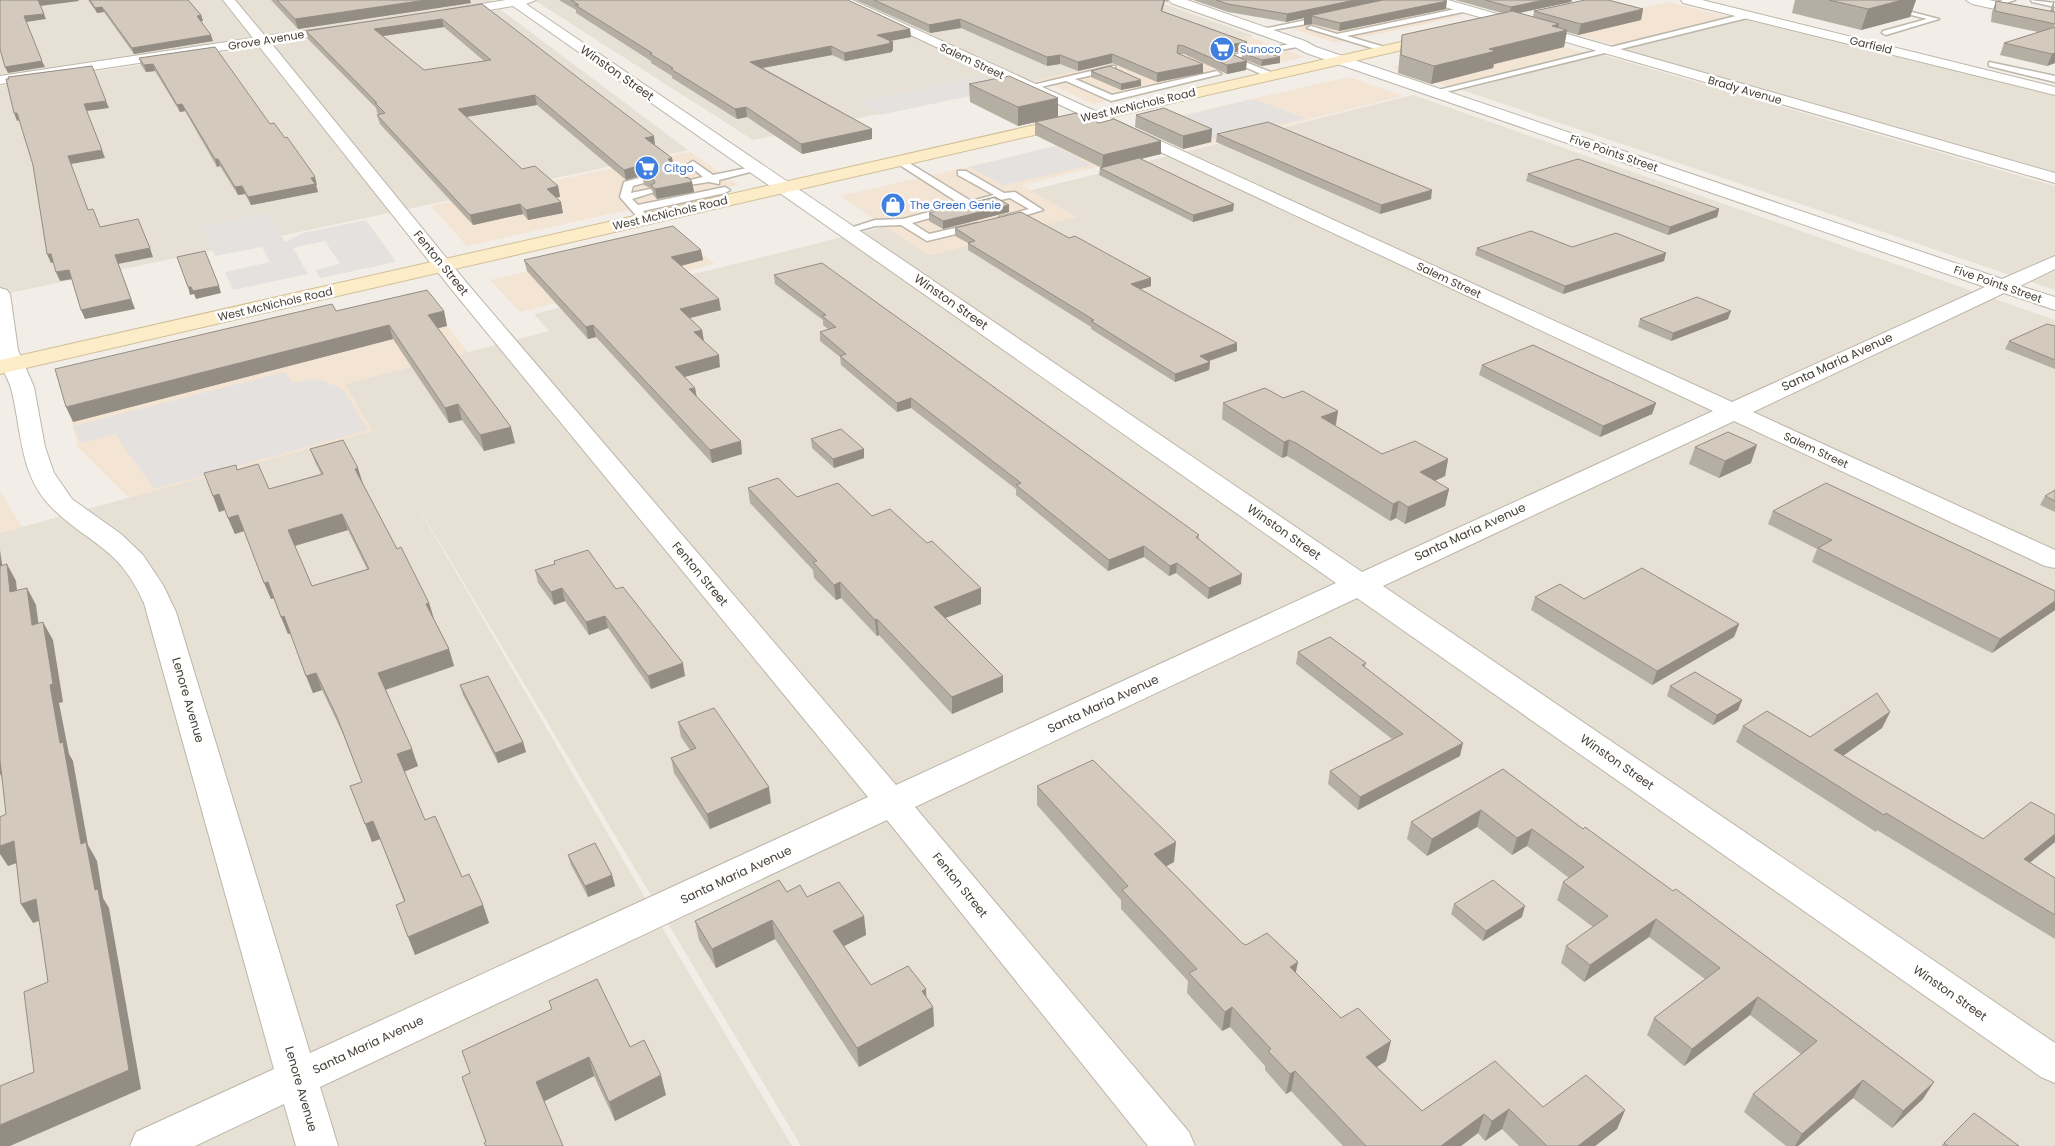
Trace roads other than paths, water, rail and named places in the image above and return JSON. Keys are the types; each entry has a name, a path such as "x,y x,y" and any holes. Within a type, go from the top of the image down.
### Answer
{"main road":[{"path":"1482,28 1538,15"},
{"name":"West McNichols Road","path":"6,366 442,266 640,214 730,194 783,187 1236,82 1446,36"}],"street":[{"name":"Fenton Street","path":"229,0 442,266 893,803 1174,1146"},
{"name":"Salem Street","path":"842,0 2055,560"},
{"name":"Five Points Street","path":"1175,0 1434,92 2055,304"},
{"name":"Brady Avenue","path":"1435,0 2055,178"},
{"name":"Garfield","path":"1687,0 2055,91"},
{"path":"1972,0 2055,18"},
{"path":"432,15 520,1"},
{"name":"Winston Street","path":"520,1 846,231 2055,1065"},
{"name":"Grove Avenue","path":"0,80 356,27"},
{"name":"Santa Maria Avenue","path":"151,1146 893,803 1731,410 2055,262"},
{"name":"Lenore Avenue","path":"0,294 8,351 6,366 23,389 33,450 42,476 56,496 71,510 119,546 136,563 153,590 162,612 317,1146"}],"lane":[{"path":"1856,0 1935,19 1886,33"},
{"path":"1994,5 2011,0"},
{"path":"2034,0 2055,4"},
{"path":"1337,36 1465,9"},
{"path":"1262,30 1338,15"},
{"path":"1434,92 1748,15"},
{"path":"1409,20 1425,25"},
{"path":"1312,28 1385,50"},
{"path":"1374,28 1390,33"},
{"path":"1404,37 1419,42"},
{"path":"1270,75 1226,57 1300,44"},
{"path":"1992,64 2055,79"},
{"path":"1028,87 1112,67 1119,71"},
{"path":"1202,67 1236,82"},
{"path":"1067,78 1110,98 1217,74"},
{"path":"1142,81 1176,96"},
{"path":"898,160 969,205"},
{"path":"692,164 708,179 730,194"},
{"path":"684,180 708,179 757,169"},
{"path":"962,173 1002,196"},
{"path":"640,214 626,197 628,184 643,180"},
{"path":"626,197 650,192"},
{"path":"846,231 875,223 903,222 1011,194 1038,210 927,238 903,222"}],"place":[{"name":"Sunoco","path":"1222,49"},
{"name":"Citgo","path":"647,168"},
{"name":"The Green Genie","path":"893,205"}]}
